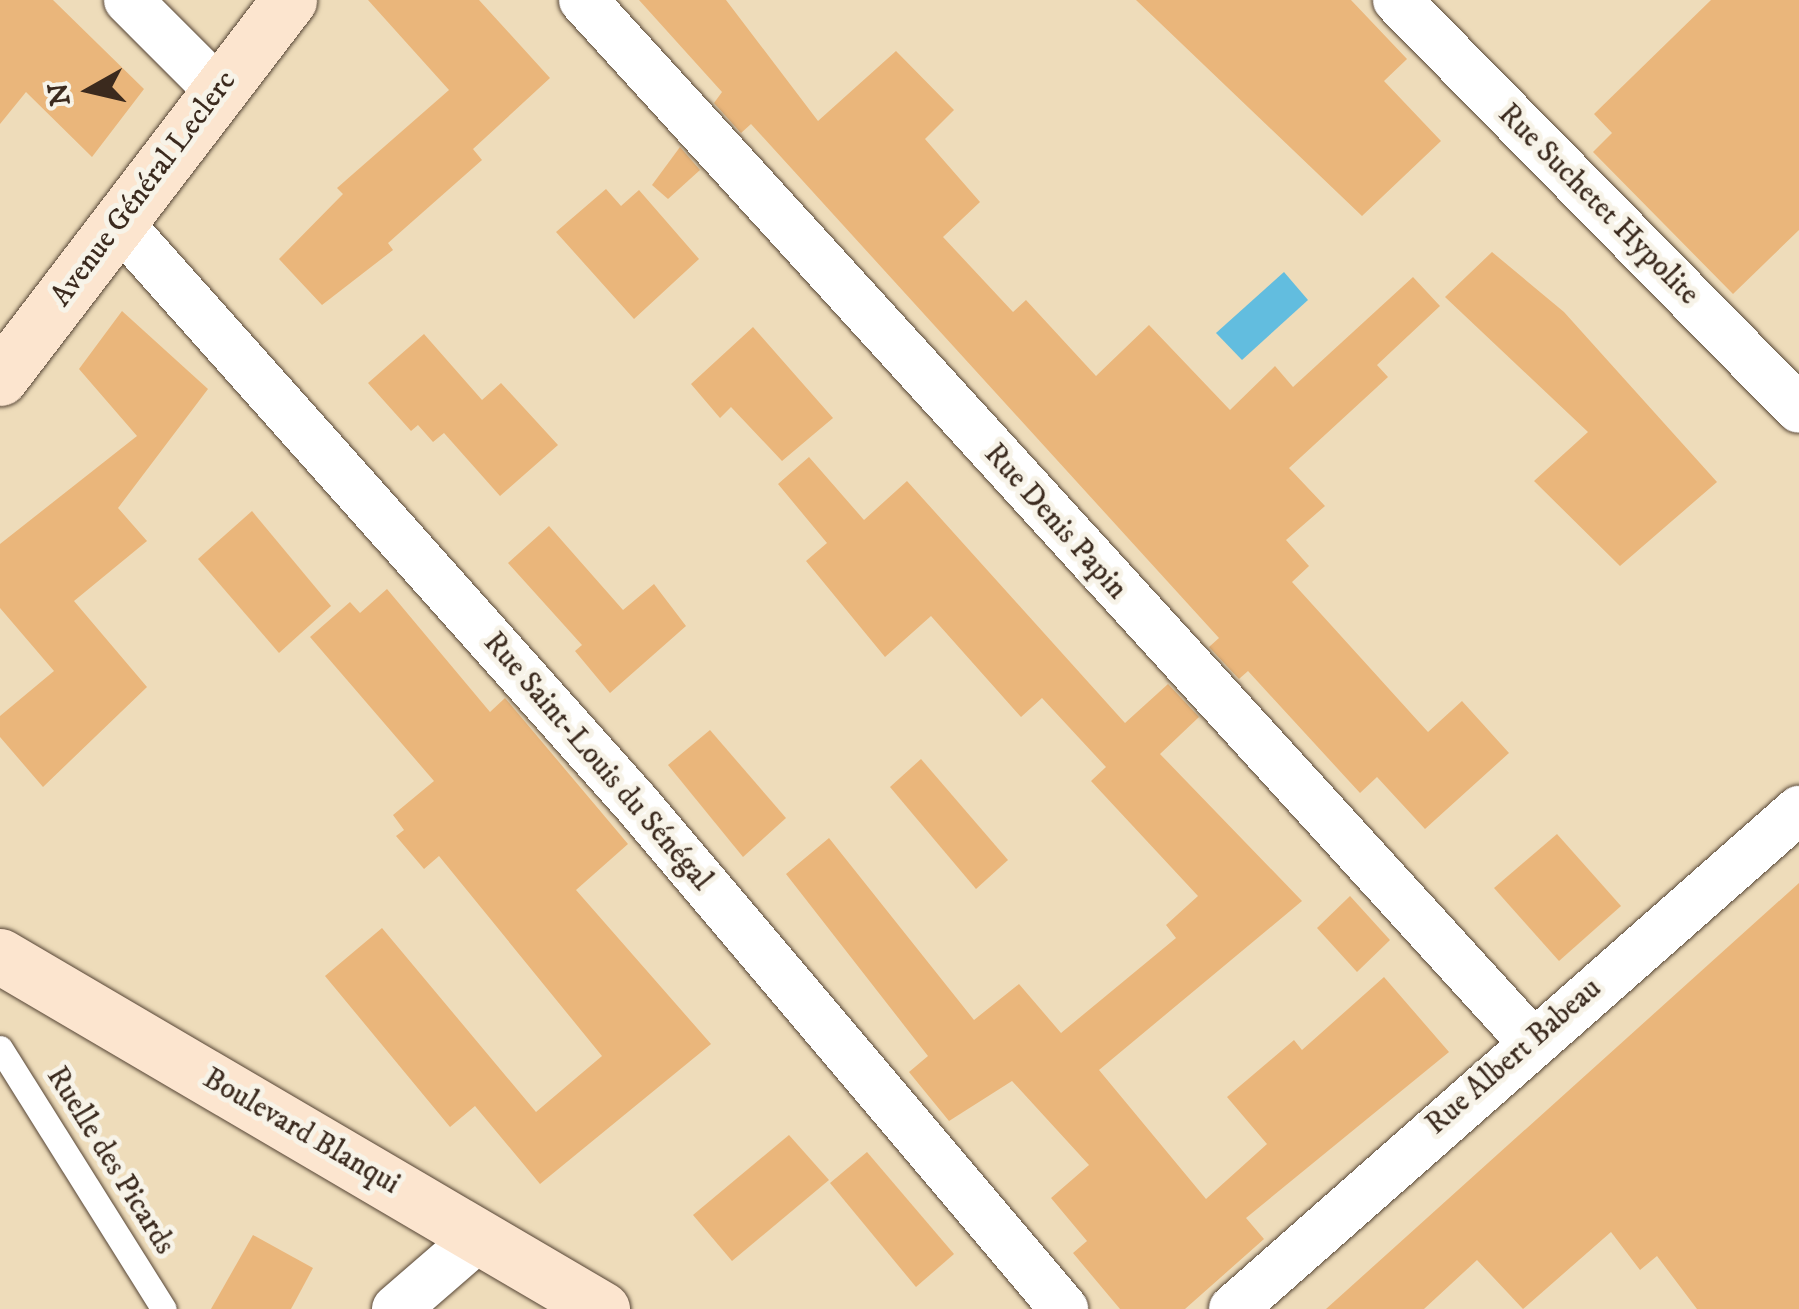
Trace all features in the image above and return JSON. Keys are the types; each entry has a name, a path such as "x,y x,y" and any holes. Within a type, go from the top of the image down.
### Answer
{"street":[{"path":"128,0 218,91"},
{"name":"Avenue Général Leclerc","path":"0,378 289,0"},
{"name":"Rue Denis Papin","path":"583,0 1530,1041"},
{"name":"Rue Suchetet Hypolite","path":"1396,0 1799,409"},
{"name":"Rue Saint-Louis du Sénégal","path":"119,223 636,803 1064,1309"},
{"name":"Rue Albert Babeau","path":"1233,1309 1530,1041 1799,810"},
{"name":"Boulevard Blanqui","path":"0,956 602,1309"},
{"path":"396,1309 479,1237"}],"lane":[{"name":"Ruelle des Picards","path":"0,1048 164,1309"}],"water":[{"path":"1284,272 1308,300 1242,360 1216,333"}],"building":[{"path":"0,0 53,0 144,89 92,157 26,92 0,124"},
{"path":"368,0 479,0 550,78 473,149 482,160 388,243 393,250 322,305 279,259 343,194 337,188 449,90"},
{"path":"639,0 726,0 818,121 896,51 954,110 925,139 980,202 943,237 1013,312 1026,300 1096,376 1149,325 1230,410 1275,366 1293,387 1413,277 1440,306 1377,365 1388,377 1289,468 1325,506 1286,540 1309,566 1292,582 1428,732 1462,701 1509,753 1425,829 1377,777 1360,793 1248,671 1239,679 1209,647 1219,638 751,124 741,133 714,103 722,92"},
{"path":"1136,0 1351,0 1407,59 1384,81 1441,141 1362,216"},
{"path":"1711,0 1799,0 1799,230 1733,294 1593,152 1612,133 1594,114"},
{"path":"680,147 700,170 668,199 652,185"},
{"path":"606,189 621,206 639,190 699,259 634,319 556,232"},
{"path":"1492,252 1564,312 1717,482 1620,566 1534,481 1588,432 1445,297"},
{"path":"122,311 208,389 118,508 147,541 74,601 147,687 43,787 0,737 0,716 54,671 0,608 0,544 137,436 79,369"},
{"path":"753,327 833,418 782,461 731,407 720,418 691,384"},
{"path":"424,334 482,400 501,383 558,445 500,496 444,433 433,442 418,425 411,431 368,383"},
{"path":"809,457 864,520 907,481 1125,723 1168,684 1199,717 1160,754 1302,901 1099,1070 1206,1199 1267,1144 1227,1097 1294,1040 1302,1050 1384,977 1449,1052 1246,1218 1264,1239 1185,1309 1120,1309 1073,1253 1087,1241 1051,1198 1089,1165 1012,1081 949,1121 909,1072 928,1056 786,874 829,838 974,1020 1019,984 1061,1033 1176,938 1166,925 1198,896 1091,781 1106,767 1042,698 1021,717 931,616 885,657 806,561 827,543 778,484"},
{"path":"252,511 331,606 279,653 198,559"},
{"path":"549,526 623,610 654,584 686,626 610,693 575,651 582,645 508,563"},
{"path":"387,589 490,712 505,698 628,844 576,890 711,1044 540,1184 475,1106 450,1127 325,976 382,928 536,1112 602,1056 439,856 424,869 396,836 404,830 393,815 434,781 310,637 350,602 360,613"},
{"path":"710,730 786,818 743,857 668,765"},
{"path":"921,759 1008,860 976,889 890,787"},
{"path":"1557,834 1621,906 1559,961 1494,888"},
{"path":"1799,883 1799,1309 1697,1309 1657,1256 1640,1270 1611,1232 1523,1309 1477,1260 1424,1309 1326,1309"},
{"path":"1350,896 1390,940 1357,972 1317,928"},
{"path":"789,1135 829,1180 732,1261 693,1215"},
{"path":"867,1152 954,1254 916,1287 830,1183"},
{"path":"253,1235 313,1268 291,1309 211,1309"}]}
